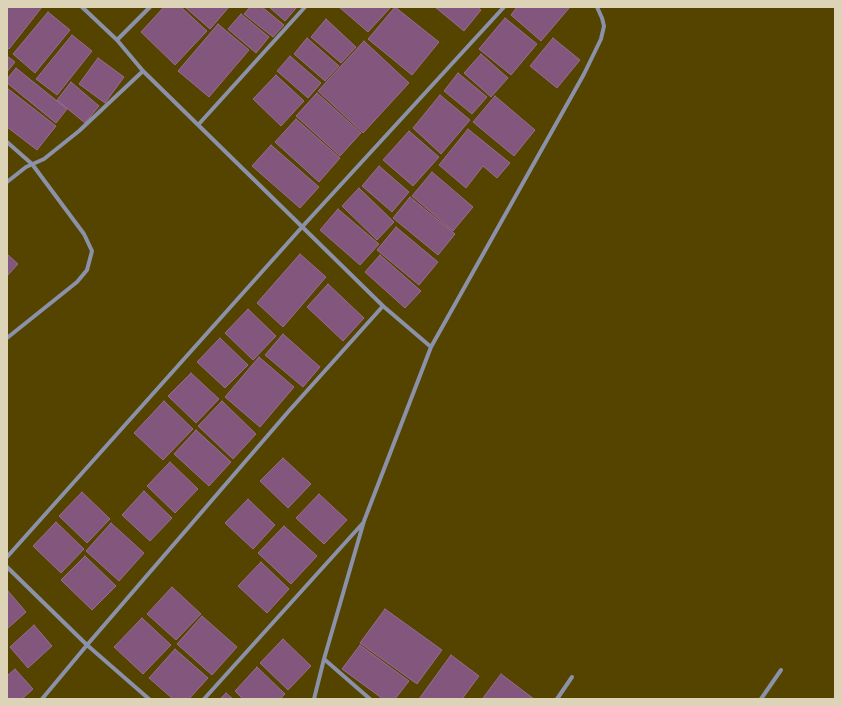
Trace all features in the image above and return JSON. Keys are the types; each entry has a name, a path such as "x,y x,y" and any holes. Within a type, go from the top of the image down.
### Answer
{"street":[{"path":"82,7 117,40 143,71 383,306 431,346"},
{"path":"117,40 150,7"},
{"path":"198,125 305,7"},
{"path":"7,557 302,227 504,7"},
{"path":"314,699 364,521 431,346 587,67 601,39 604,26 597,7"},
{"path":"7,182 26,167 44,159 79,131 143,71"},
{"path":"7,142 32,164 84,234 92,252 87,270 77,282 7,338"},
{"path":"42,699 288,412 383,306"},
{"path":"204,699 364,521"},
{"path":"7,567 87,645 149,699"},
{"path":"324,659 370,699"},
{"path":"762,699 781,670"},
{"path":"557,699 572,677"}],"building":[{"path":"7,7 42,7 9,49 7,47"},
{"path":"164,7 181,7 207,31 175,65 141,32"},
{"path":"185,7 229,7 210,29"},
{"path":"250,7 262,7 284,25 273,37 244,14"},
{"path":"269,7 297,7 285,21"},
{"path":"339,7 391,7 368,32"},
{"path":"395,7 439,42 412,75 368,39"},
{"path":"435,7 477,7 481,10 464,31"},
{"path":"517,7 570,7 541,41 511,15"},
{"path":"48,12 70,30 35,73 13,54"},
{"path":"241,14 269,37 256,53 228,29"},
{"path":"505,18 537,44 511,75 479,49"},
{"path":"326,19 356,47 341,63 311,37"},
{"path":"218,24 249,50 209,97 178,71"},
{"path":"72,35 92,51 57,95 36,79"},
{"path":"307,38 339,66 325,81 294,54"},
{"path":"553,38 580,60 557,88 530,66"},
{"path":"364,41 409,83 363,133 318,91"},
{"path":"481,54 508,78 491,97 464,73"},
{"path":"7,56 15,62 7,72"},
{"path":"290,56 321,83 308,98 277,71"},
{"path":"98,58 124,77 105,103 79,84"},
{"path":"16,68 67,109 56,123 7,83 7,79"},
{"path":"458,73 487,97 472,114 444,91"},
{"path":"276,75 304,101 281,126 253,99"},
{"path":"71,82 99,106 85,123 57,100"},
{"path":"7,88 56,126 37,150 7,127"},
{"path":"317,93 361,133 340,156 296,116"},
{"path":"440,95 470,120 441,154 413,128"},
{"path":"495,96 535,130 514,156 473,122"},
{"path":"296,119 340,158 319,182 275,142"},
{"path":"468,129 510,163 497,178 483,166 466,188 439,165"},
{"path":"409,131 439,157 413,186 383,160"},
{"path":"271,145 319,187 300,208 252,166"},
{"path":"379,166 409,192 392,212 362,186"},
{"path":"432,172 473,207 453,231 412,196"},
{"path":"359,188 394,222 377,240 342,206"},
{"path":"410,197 455,234 438,255 393,218"},
{"path":"338,209 379,244 360,265 320,230"},
{"path":"396,227 438,262 419,285 377,250"},
{"path":"7,254 18,264 7,276"},
{"path":"300,254 326,277 283,327 257,303"},
{"path":"380,255 421,291 405,308 365,272"},
{"path":"328,284 364,318 343,341 307,307"},
{"path":"248,309 276,336 253,360 225,333"},
{"path":"283,334 320,367 303,387 265,355"},
{"path":"220,338 248,365 225,388 197,362"},
{"path":"259,357 294,387 260,427 225,397"},
{"path":"191,373 219,399 196,423 168,396"},
{"path":"164,401 193,429 163,460 134,433"},
{"path":"222,401 256,434 233,459 198,426"},
{"path":"196,430 231,462 209,486 174,454"},
{"path":"283,458 311,484 288,508 260,481"},
{"path":"170,462 198,489 175,513 147,486"},
{"path":"144,491 172,518 150,541 122,515"},
{"path":"82,492 110,519 87,543 59,516"},
{"path":"319,494 347,520 324,544 296,518"},
{"path":"248,499 275,525 253,549 225,523"},
{"path":"56,522 84,549 61,573 33,546"},
{"path":"111,523 144,553 119,581 86,551"},
{"path":"284,526 317,556 291,584 258,553"},
{"path":"85,556 116,586 92,610 61,580"},
{"path":"261,562 289,589 267,613 238,586"},
{"path":"172,587 201,614 176,640 147,614"},
{"path":"8,591 26,612 7,629 7,592"},
{"path":"385,609 442,650 417,684 360,643"},
{"path":"202,616 237,647 212,675 177,644"},
{"path":"142,618 171,645 143,674 114,647"},
{"path":"34,625 52,646 28,668 10,647"},
{"path":"283,639 311,666 288,690 260,663"},
{"path":"360,645 409,681 395,699 383,699 342,669"},
{"path":"175,649 208,678 189,699 173,699 149,678"},
{"path":"451,655 479,676 462,699 419,699"},
{"path":"257,667 285,694 280,699 243,699 235,691"},
{"path":"15,669 33,689 22,699 7,699 7,676"},
{"path":"501,674 534,699 483,698"},
{"path":"226,693 233,699 220,699"}]}
